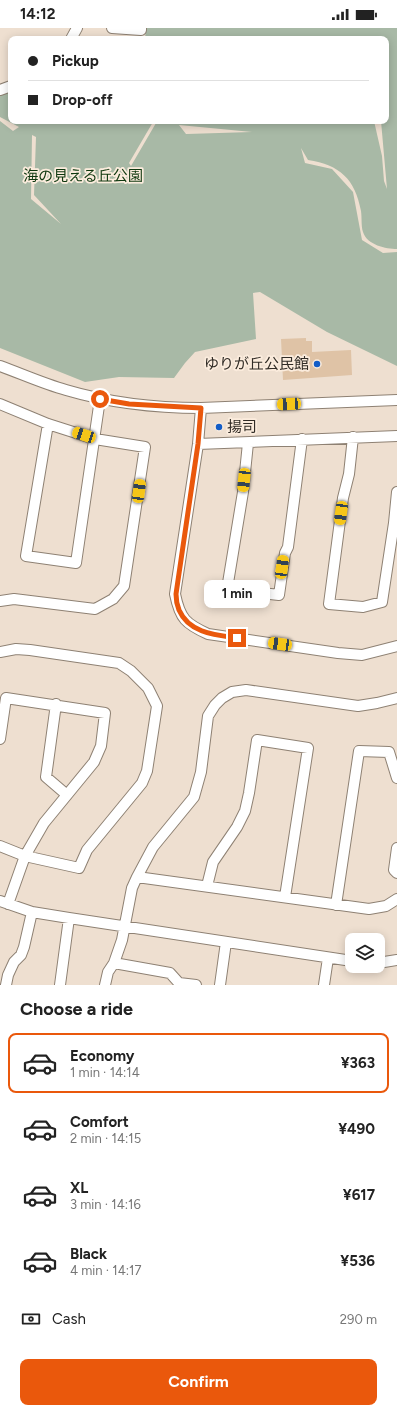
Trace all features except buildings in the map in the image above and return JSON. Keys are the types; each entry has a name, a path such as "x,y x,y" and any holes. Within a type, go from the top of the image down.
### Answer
{"street":[{"path":"112,28 141,30 141,28"},
{"path":"0,366 65,390 100,399 129,404 201,408 396,400"},
{"path":"48,424 26,556 76,562 100,399"},
{"path":"0,404 48,424 95,439 145,448 124,586 113,598 95,609 14,599 0,602"},
{"path":"201,408 198,444 176,594 178,610 191,626 208,634 338,653 362,654 397,646"},
{"path":"198,444 397,436"},
{"path":"353,437 349,474 343,498 328,604 363,607 382,602 397,492"},
{"path":"248,443 243,492 227,588 279,595 284,553 288,547 302,439"},
{"path":"0,652 16,649 30,650 119,663 131,670 148,688 157,706 147,771 142,783 87,850 79,868 25,856 0,846"},
{"path":"105,985 108,972 114,963 122,940 132,888 153,847 194,797 201,772 208,716 215,705 222,698 232,692 246,690 358,706 397,698"},
{"path":"0,739 6,698 56,704 105,713 101,746 94,762 44,823 25,856 4,903 32,912 345,960"},
{"path":"56,704 46,777 67,795"},
{"path":"207,886 213,862 237,827 245,811 257,740 308,748 285,897"},
{"path":"336,905 359,751 389,752 397,778"},
{"path":"397,848 394,870 397,872"},
{"path":"137,876 369,909 386,906 397,899"},
{"path":"6,985 8,975 14,962 21,955 32,912"},
{"path":"60,985 69,918"},
{"path":"220,985 226,942"},
{"path":"324,985 328,958"},
{"path":"385,962 397,960"},
{"path":"114,963 170,973 179,983 196,985"}],"green space":[{"name":"海の見える丘公園","path":"146,28 397,28 397,249 382,247 368,240 363,232 361,211 355,190 350,182 337,170 319,162 308,160 301,148 305,163 332,169 353,192 362,240 383,253 397,252 397,366 327,332 260,292 253,293 256,339 195,352 174,378 119,377 85,382 0,348 0,121 13,131 19,127 13,124 152,124 129,163 131,166 155,124 375,124 382,156 384,181 387,189 381,124 389,124 389,36 145,36","holes":["179,125 252,132 186,134","32,135 36,137 34,195 61,224 31,199"]},
{"path":"8,92 8,121 0,117 0,93"}],"place":[{"name":"ゆりが丘公民館","path":"317,364"},
{"name":"揚司","path":"219,427"}],"route":[{"path":"100,399 129,404 175,408 201,408 198,444 177,578 176,594 178,610 191,626 208,634 237,638"}]}
